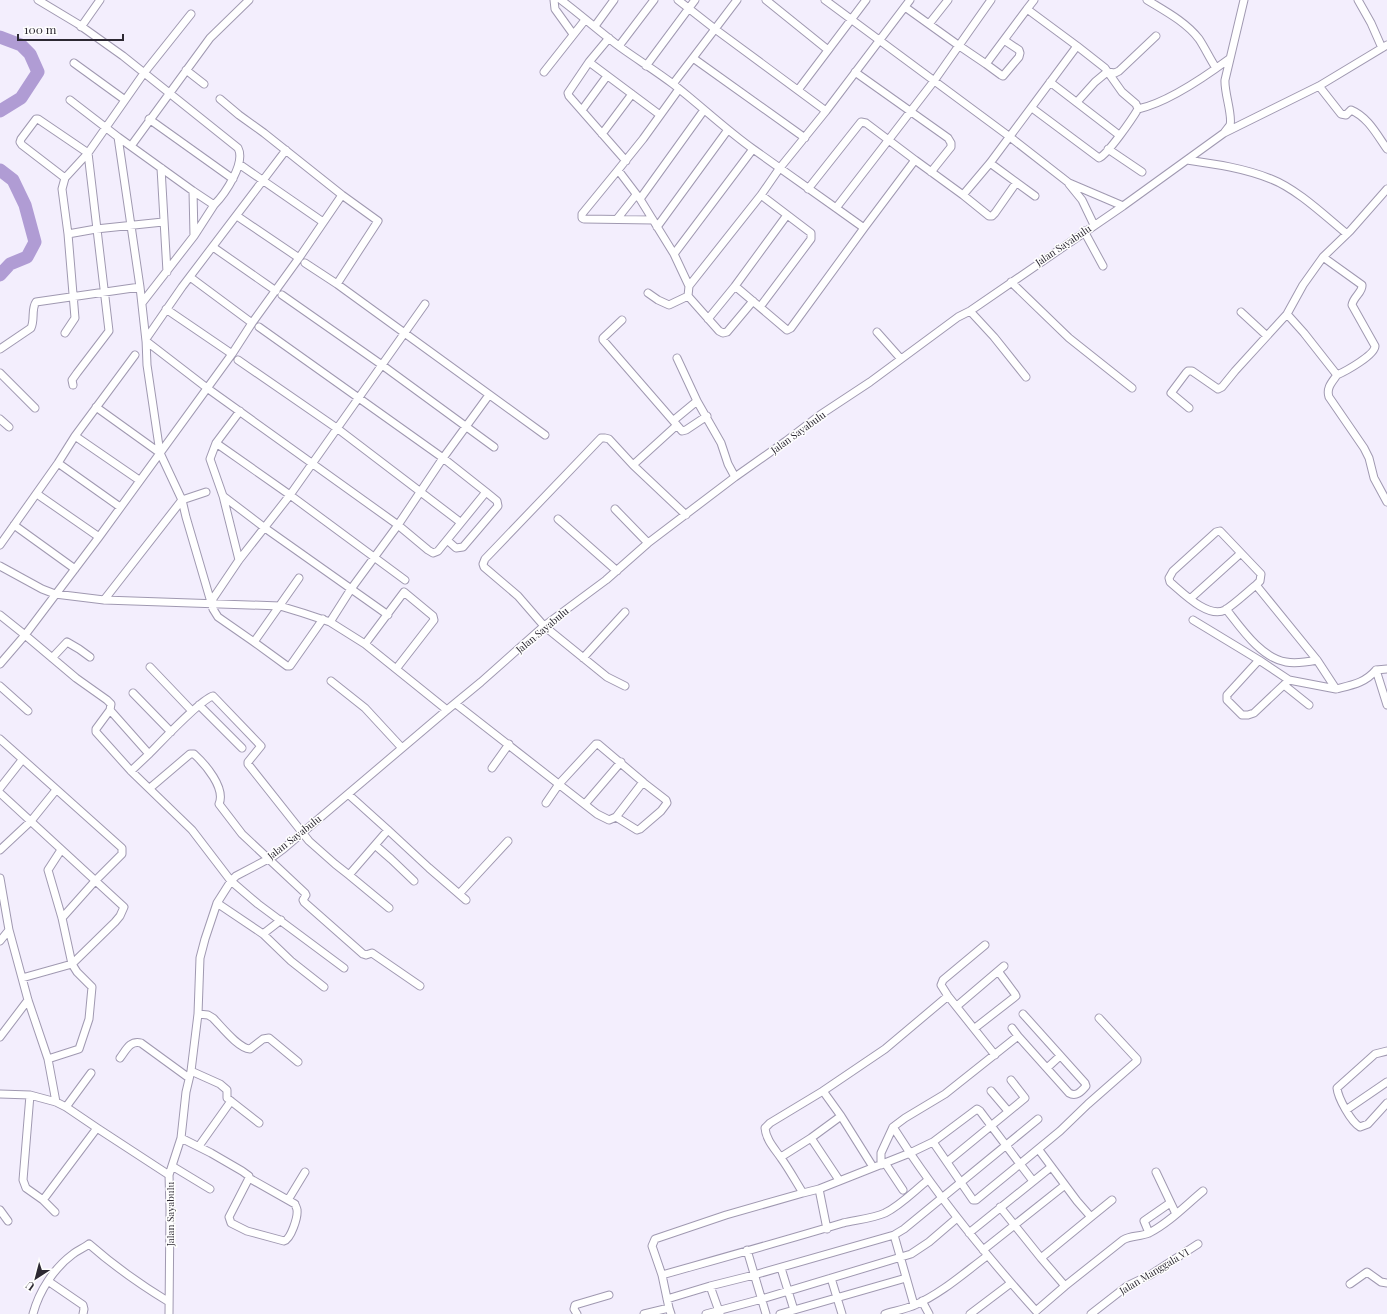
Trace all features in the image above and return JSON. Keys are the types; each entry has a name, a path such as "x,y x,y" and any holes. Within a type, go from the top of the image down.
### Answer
{"street":[{"path":"38,0 123,56 238,148 240,153 239,164 233,179 194,236 142,303"},
{"path":"81,27 100,0"},
{"path":"130,146 217,30 249,0"},
{"path":"554,0 555,9 573,34"},
{"path":"595,26 614,0"},
{"path":"619,46 654,0"},
{"path":"678,0 826,111"},
{"path":"646,66 695,0"},
{"path":"673,84 737,0"},
{"path":"766,0 828,50"},
{"path":"825,0 1010,137 1069,183 1082,200 1094,225"},
{"path":"798,90 866,0"},
{"path":"689,286 761,196 779,169 826,111 854,72 910,0"},
{"path":"929,24 948,0"},
{"path":"836,208 934,81 991,0"},
{"path":"986,64 1034,0"},
{"path":"1147,0 1190,30 1199,39 1216,68"},
{"path":"1224,133 1230,124 1230,119 1224,85 1244,0"},
{"path":"1358,0 1385,47"},
{"path":"566,2 585,20 595,26 646,66 673,84 728,131 779,169 864,228"},
{"path":"905,7 1004,76 1020,53 1019,50 1004,40"},
{"path":"1027,9 1103,66 1122,92 1136,104 1138,109"},
{"path":"65,333 75,318 68,234 62,189 65,178 88,153 144,73 191,14"},
{"path":"544,72 585,20"},
{"path":"1077,102 1095,82 1107,72 1115,73 1119,71 1156,36"},
{"path":"609,38 589,62 568,93 626,161"},
{"path":"963,195 990,164 1077,46"},
{"name":"Jalan Sayabulu","path":"169,1314 169,1175 181,1138 186,1092 190,1075 198,1014 200,958 204,939 217,903 231,881 236,876 278,853 456,704 544,626 734,477 786,441 820,415 870,382 958,317 970,311 1084,231 1123,206 1224,133 1319,86 1385,47"},
{"path":"693,58 804,138"},
{"path":"1032,108 1099,158 1102,157 1138,109 1146,108 1168,97 1229,59"},
{"path":"589,62 660,115"},
{"path":"74,63 125,100"},
{"path":"186,70 204,84"},
{"path":"854,72 948,138 951,143 951,147 931,172"},
{"path":"582,110 607,76"},
{"path":"1050,82 1119,134"},
{"path":"1319,86 1340,114 1346,115 1350,110 1364,120 1380,138 1387,149"},
{"path":"655,223 617,219 584,219 581,217 626,161 679,89"},
{"path":"602,134 632,94"},
{"path":"220,99 342,195 378,221 337,284"},
{"path":"70,100 130,146 214,205"},
{"path":"617,219 638,197 704,110"},
{"path":"65,178 20,142 34,121 38,119 88,153 109,331 72,380 73,385"},
{"path":"149,119 233,179"},
{"path":"808,189 861,122 866,123 989,216 992,216 1016,183"},
{"path":"655,223 728,131"},
{"path":"118,136 140,287 146,339 147,364 160,453 182,500 210,603 218,617 287,666 290,666 323,619"},
{"path":"674,254 753,149"},
{"path":"1108,149 1142,172"},
{"path":"146,339 166,309 286,150"},
{"path":"735,286 785,330 789,330 915,160"},
{"path":"1187,160 1235,169 1270,179 1284,186 1312,205 1347,234"},
{"path":"239,164 323,222"},
{"path":"990,164 1035,196"},
{"path":"161,168 167,272"},
{"path":"618,170 638,197 674,254 689,286 688,296 719,331 723,333 727,332 753,301"},
{"path":"1069,183 1123,206"},
{"path":"1189,408 1171,393 1186,373 1188,371 1192,371 1220,389 1287,314 1303,285 1322,257 1347,234 1387,189"},
{"path":"193,191 194,236"},
{"path":"0,664 25,635 75,569 232,354 279,294 299,258 342,195"},
{"path":"760,307 810,239 811,233 761,196"},
{"path":"708,319 735,286 787,215"},
{"path":"237,216 299,258"},
{"path":"68,234 96,229 164,222"},
{"path":"1084,231 1102,266"},
{"path":"213,247 382,365 494,447"},
{"path":"1322,257 1362,285 1362,289 1353,299 1352,304 1375,346 1374,351 1363,360 1337,375 1327,392 1364,448 1369,458 1374,478 1387,502"},
{"path":"305,263 337,284 545,435"},
{"path":"190,277 443,458 497,501 498,506 463,547 460,549 456,548 446,540"},
{"path":"1010,282 1069,338 1132,388"},
{"path":"0,350 31,328 33,324 34,304 36,302 140,287"},
{"path":"648,292 658,300 669,304 688,296"},
{"path":"210,603 239,560 290,495 338,429 358,397 425,304"},
{"path":"166,309 232,354"},
{"path":"970,311 994,337 1026,377"},
{"path":"1241,312 1267,336"},
{"path":"1287,314 1337,375"},
{"path":"622,320 605,334 603,340 682,431 707,416"},
{"path":"876,332 901,359"},
{"path":"146,339 146,341 207,388 398,525 433,553 438,551 460,522 486,492"},
{"path":"0,545 37,494 75,436 135,355"},
{"path":"677,358 697,400 721,443 734,477"},
{"path":"238,360 338,429 460,522"},
{"path":"0,373 35,408"},
{"path":"330,622 351,589 398,525 443,458 489,395"},
{"path":"633,465 697,400"},
{"path":"96,407 160,453"},
{"path":"239,560 222,496 210,462 216,443 240,411"},
{"path":"0,419 9,427"},
{"path":"75,436 139,480"},
{"path":"625,686 607,677 544,626 518,596 484,567 483,564 485,559 601,438 609,439 633,465 686,515"},
{"path":"216,443 290,495 405,580"},
{"path":"58,463 120,507"},
{"path":"104,600 182,500 206,492"},
{"path":"37,494 99,537"},
{"path":"222,496 388,615"},
{"path":"616,509 648,543"},
{"path":"558,519 616,571"},
{"path":"14,526 75,569"},
{"path":"1218,531 1222,532 1241,553 1261,574 1261,578 1256,585 1226,609 1219,612 1212,611 1190,599 1170,582 1170,575 1176,568 1218,531"},
{"path":"1190,599 1241,553"},
{"path":"0,566 42,589 55,594 104,600 280,606 323,619 365,644 447,710"},
{"path":"254,642 299,578"},
{"path":"1256,585 1317,660 1336,689"},
{"path":"365,644 404,592 434,618 434,620 396,669"},
{"path":"1226,609 1253,643 1272,657 1285,662 1303,663 1317,660"},
{"path":"583,658 625,612"},
{"path":"0,615 76,678 107,700 110,704 110,710 96,729 96,732 131,771 192,830 231,881 258,904 344,968"},
{"path":"1193,620 1259,660 1286,682 1309,705"},
{"path":"52,658 66,642 79,649 90,658"},
{"path":"1259,660 1228,693 1227,698 1229,702 1242,715 1251,714 1286,682"},
{"path":"150,667 192,711"},
{"path":"1286,682 1336,689 1362,682 1370,677 1376,670 1387,669"},
{"path":"1376,670 1387,705"},
{"path":"331,681 365,708 402,748"},
{"path":"0,686 28,711"},
{"path":"133,693 171,732"},
{"path":"131,771 192,711 210,697 215,697 260,745 260,748 248,764 309,841 389,908"},
{"path":"456,704 604,818 609,820 616,817 644,783"},
{"path":"199,705 242,748"},
{"path":"110,710 149,754"},
{"path":"0,740 122,848 122,854 95,881 62,918"},
{"path":"492,768 509,744"},
{"path":"546,803 559,784 596,744 598,744 666,800 667,803 661,811 637,830 616,817"},
{"path":"150,788 187,756 194,754 210,771 220,790 220,806 242,834 305,893 306,895 303,900 304,902 345,940 363,954 366,955 372,953 420,986"},
{"path":"0,788 22,760"},
{"path":"585,804 621,762"},
{"path":"0,850 31,821 56,790"},
{"path":"0,793 124,907 115,922 72,964 22,978"},
{"path":"348,794 466,900"},
{"path":"349,875 388,830"},
{"path":"459,894 508,841"},
{"path":"375,845 392,859 414,881"},
{"path":"48,1059 79,1049 89,1019 92,987 77,972 72,964 62,918 48,870 61,850"},
{"path":"0,878 9,930 28,1000 48,1059 56,1102"},
{"path":"217,903 263,934 291,961 324,987"},
{"path":"263,934 281,920"},
{"path":"0,941 9,930"},
{"path":"985,945 943,980 941,984 948,996 995,1055"},
{"path":"957,1006 1001,969 1016,996 975,1028"},
{"path":"803,1193 781,1157 774,1149 765,1133 765,1128 886,1049 948,996"},
{"path":"0,1036 28,1000"},
{"path":"198,1014 208,1015 213,1018 239,1045 245,1049 250,1049 263,1039 269,1038 298,1062"},
{"path":"1012,1028 1068,1093 1076,1095 1086,1086 1085,1083 1022,1014"},
{"path":"933,1142 973,1200 976,1200 1039,1150 1137,1061 1099,1018"},
{"path":"880,1165 881,1153 893,1127 945,1094 1018,1036"},
{"path":"120,1058 131,1043 136,1041 141,1043 190,1075 220,1084 227,1090 227,1098 259,1123"},
{"path":"1387,1050 1376,1054 1337,1088 1346,1110 1356,1125 1360,1128 1368,1124 1387,1103"},
{"path":"1046,1068 1060,1056"},
{"path":"66,1107 91,1073"},
{"path":"947,1162 1025,1098 1011,1080"},
{"path":"1346,1110 1387,1082"},
{"path":"823,1091 880,1165 903,1190"},
{"path":"991,1091 1008,1111"},
{"path":"0,1094 30,1095 56,1102 66,1107 169,1175"},
{"path":"30,1095 23,1180 26,1188 43,1200 55,1212"},
{"path":"199,1146 231,1101"},
{"path":"644,1314 670,1311 662,1275 652,1246 655,1240 726,1216 819,1188 910,1153 933,1142 977,1110 980,1111 1033,1181"},
{"path":"781,1157 811,1138 841,1116"},
{"path":"667,1299 894,1235 904,1229 960,1181 1038,1119"},
{"path":"893,1127 928,1180 942,1196 957,1218 1036,1313 1065,1286 1123,1240 1128,1237 1149,1233 1176,1214 1203,1191"},
{"path":"43,1200 97,1128"},
{"path":"181,1138 199,1146 248,1174 249,1178 294,1204 297,1209 291,1236 287,1240 248,1231 231,1223 229,1217 249,1178"},
{"path":"811,1138 839,1180"},
{"path":"1039,1150 1091,1217"},
{"path":"172,1166 210,1189"},
{"path":"969,1232 1051,1167"},
{"path":"288,1200 304,1172"},
{"path":"1156,1172 1176,1214"},
{"path":"662,1275 747,1250 827,1229 843,1223 882,1214 904,1200 928,1180"},
{"path":"885,1314 914,1305 943,1289 985,1253 1014,1225 1065,1185"},
{"path":"819,1188 827,1229"},
{"path":"1041,1258 1112,1200"},
{"path":"1149,1233 1144,1221 1170,1203"},
{"path":"1000,1207 1065,1286"},
{"path":"0,1210 8,1221"},
{"path":"706,1314 719,1313 901,1258 911,1254 930,1242 957,1218"},
{"path":"894,1235 914,1305"},
{"path":"33,1314 37,1301 48,1281 55,1272 73,1254 89,1244 111,1263 143,1286 169,1302"},
{"name":"Jalan Manggala VI","path":"1091,1314 1127,1286 1150,1275 1198,1244"},
{"path":"747,1250 766,1314"},
{"path":"781,1268 794,1310"},
{"path":"1350,1284 1367,1272 1381,1282 1387,1283"},
{"path":"831,1278 842,1314"},
{"path":"780,1314 906,1278"},
{"path":"48,1281 83,1305 83,1314"},
{"path":"970,1314 1011,1283"},
{"path":"710,1286 719,1313"},
{"path":"577,1314 574,1309 575,1305 609,1295"},
{"path":"922,1301 929,1314"}],"waterway":[{"path":"0,37 21,45 30,54 38,72 21,98 0,111"},
{"path":"0,170 13,180 25,205 35,242 27,257 10,264 0,275"}]}
